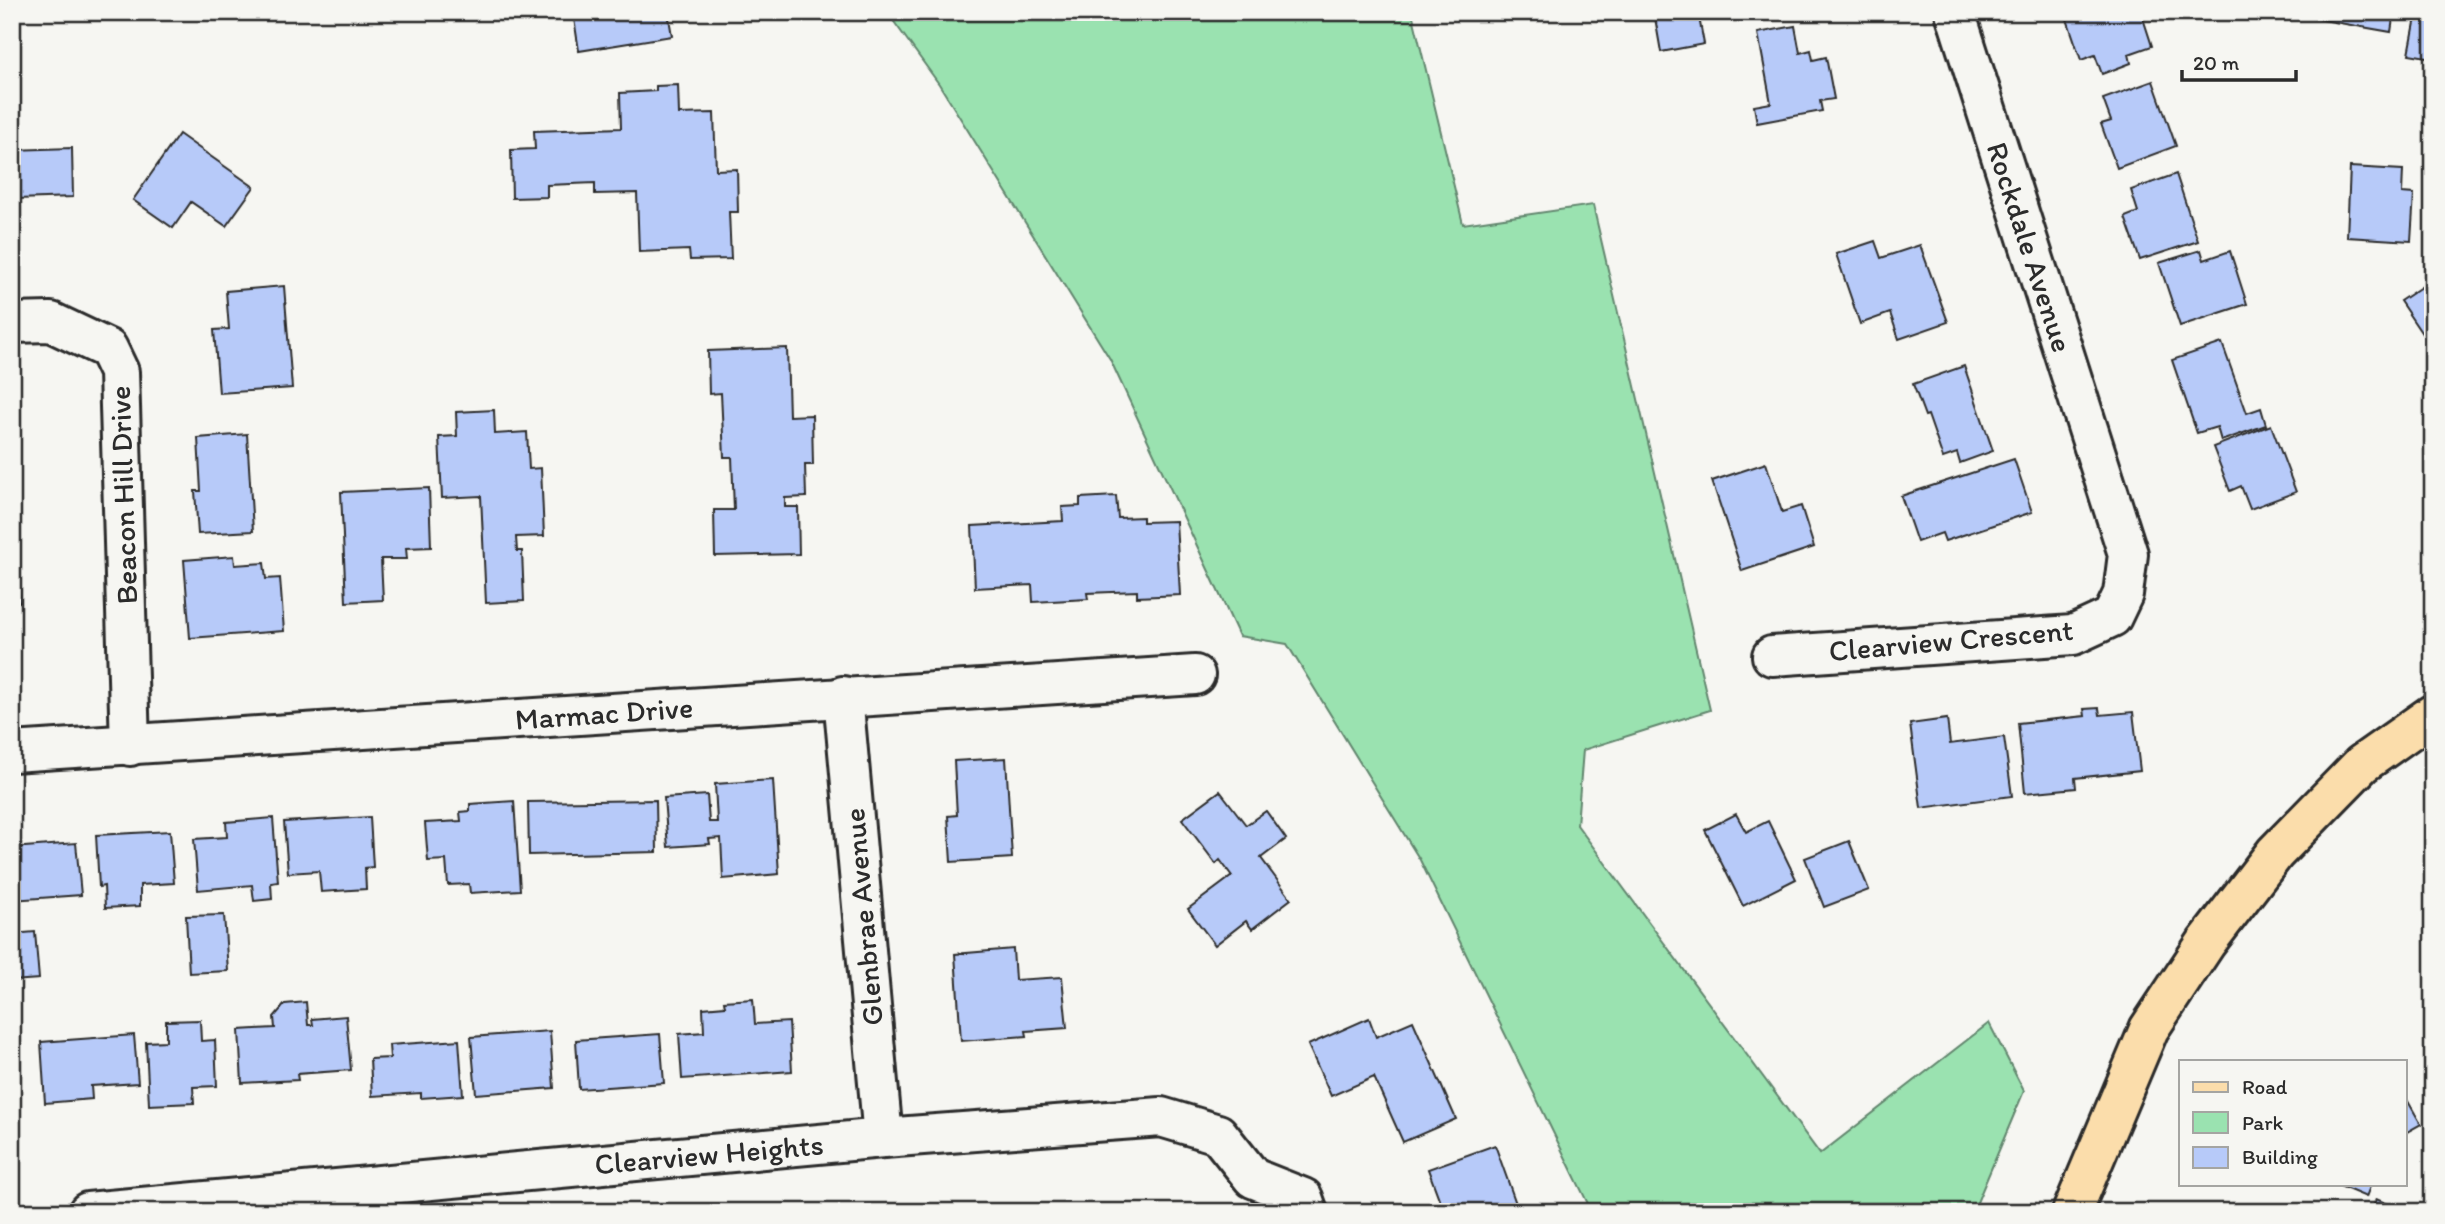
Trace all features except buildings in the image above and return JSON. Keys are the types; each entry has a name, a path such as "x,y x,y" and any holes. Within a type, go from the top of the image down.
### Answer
{"main road":[{"path":"2072,1212 2149,1029 2206,943 2275,853 2362,764 2433,714"}],"street":[{"name":"Rockdale Avenue","path":"1955,12 2104,481"},
{"name":"Beacon Hill Drive","path":"12,323 51,322 108,349 119,372 130,746"},
{"name":"Clearview Crescent","path":"1772,656 2073,635 2112,617 2123,594 2128,554 2104,481"},
{"name":"Marmac Drive","path":"12,752 1195,675"},
{"name":"Glenbrae Avenue","path":"844,696 883,1138"},
{"name":"Clearview Heights","path":"88,1212 883,1138 1161,1117 1218,1133 1253,1178 1306,1205"}],"green space":[{"path":"887,12 1412,12 1463,224 1593,205 1710,710 1583,750 1577,825 1820,1154 1989,1023 2024,1091 1973,1212 1592,1212 1420,860 1287,644 1239,636 1110,359 939,84"}]}
